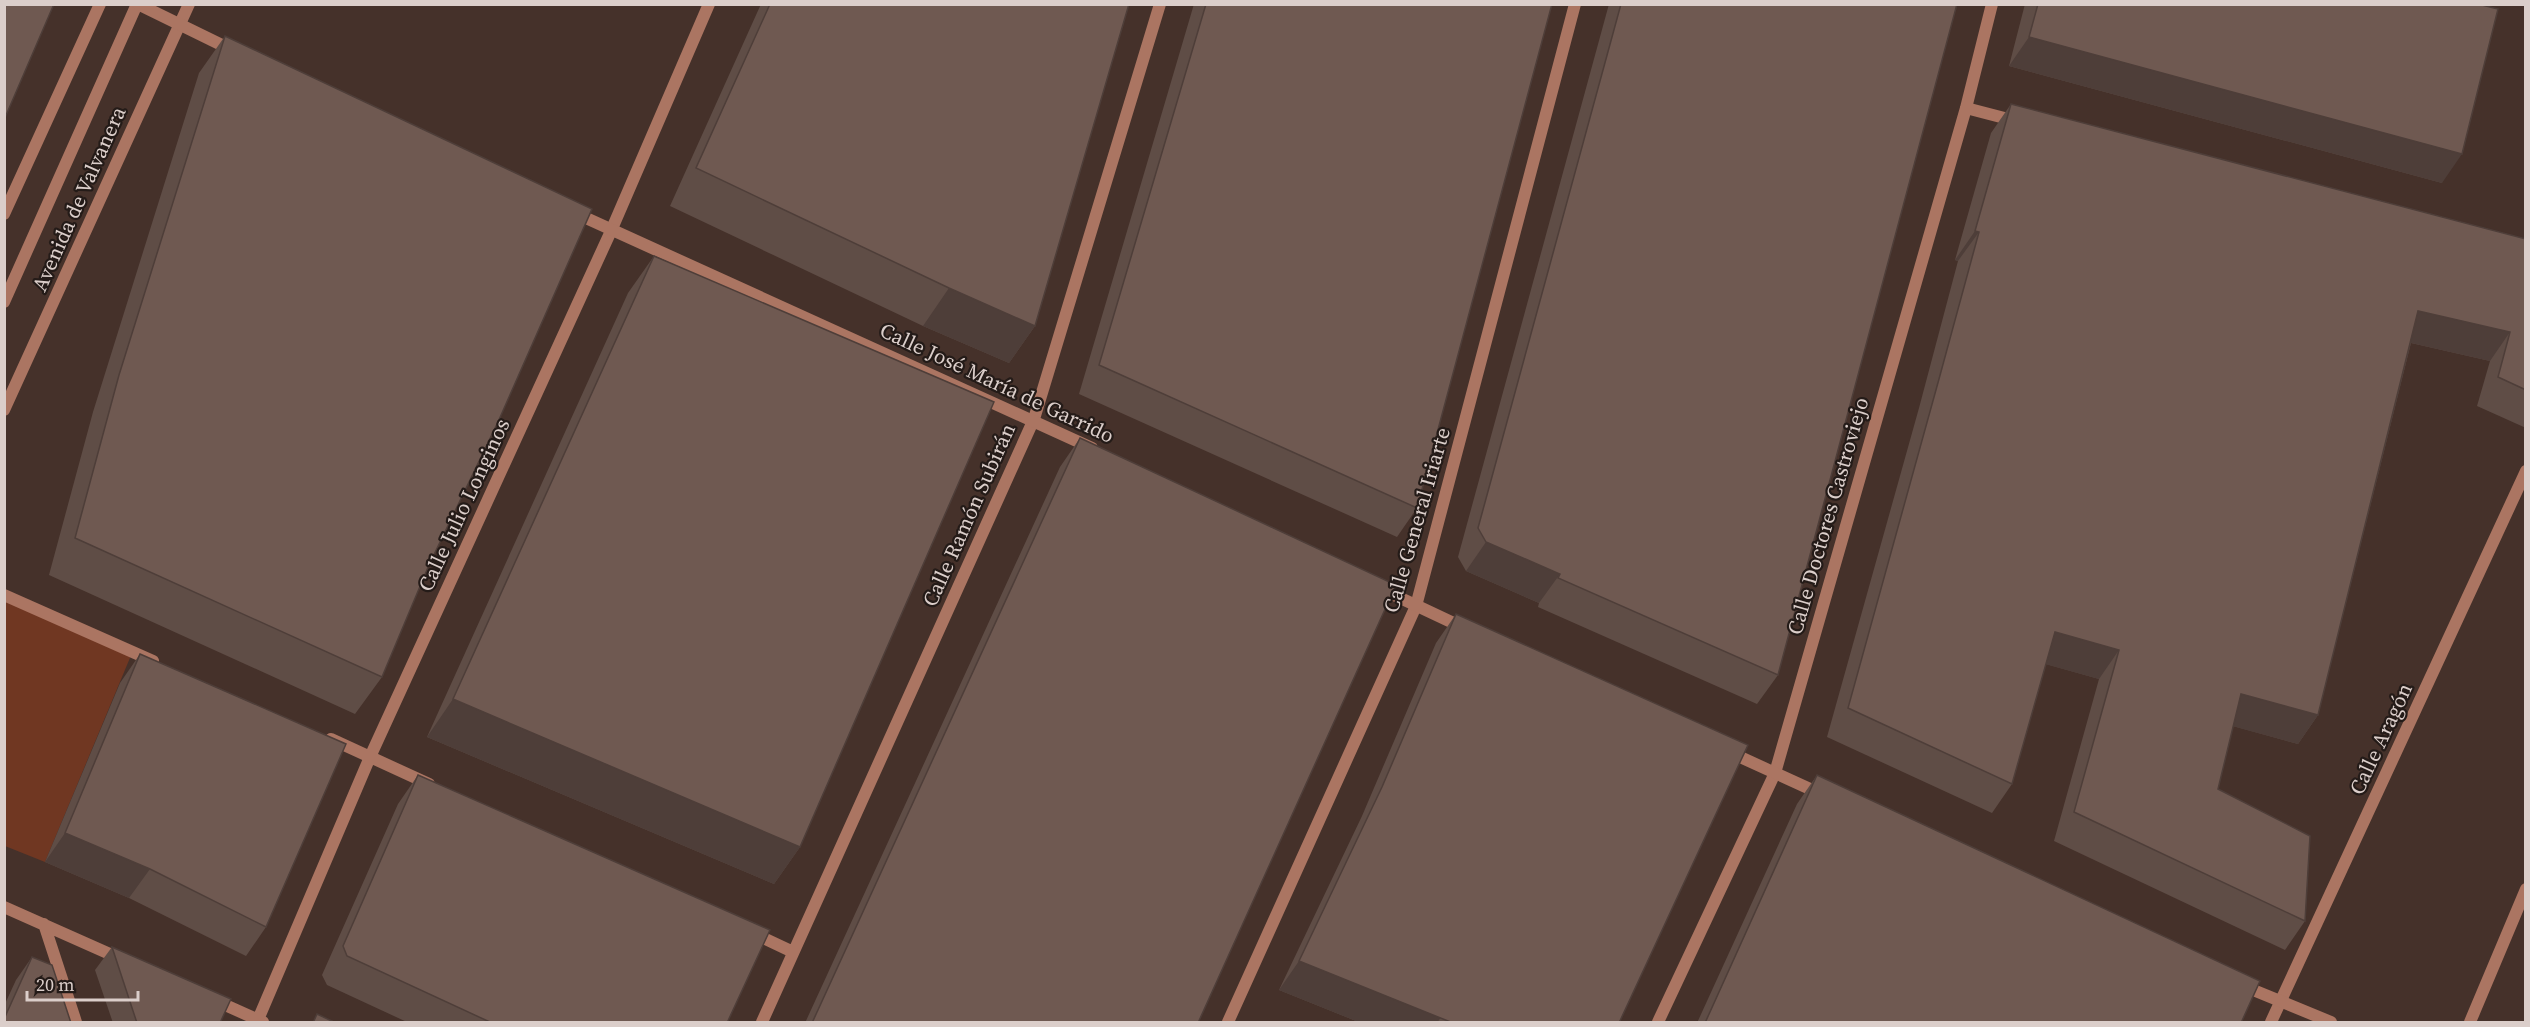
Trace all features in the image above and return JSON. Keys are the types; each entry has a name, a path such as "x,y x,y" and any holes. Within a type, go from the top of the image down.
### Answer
{"street":[{"path":"4,214 100,4"},
{"path":"138,4 243,55"},
{"name":"Avenida de Valvanera","path":"4,302 138,4"},
{"name":"Avenida de Valvanera","path":"4,410 189,4"},
{"name":"Calle Julio Longinos","path":"260,1022 370,757 611,231 709,4"},
{"name":"Calle Ramón Subirán","path":"762,1023 1034,419 1160,4"},
{"name":"Calle General Iriarte","path":"1228,1023 1416,606 1575,4"},
{"name":"Calle Doctores Castroviejo","path":"1658,1023 1775,773 1966,108 1992,4"},
{"path":"1966,108 2026,124"},
{"name":"Calle José María de Garrido","path":"560,206 611,231 1034,419 1108,456"},
{"name":"Calle Aragón","path":"2271,1023 2526,471"},
{"path":"1362,580 1471,632"},
{"path":"4,595 166,666"},
{"path":"316,733 446,792"},
{"path":"1719,747 1831,799"},
{"path":"2470,1023 2526,889"},
{"path":"4,907 129,962"},
{"path":"44,924 76,1023"},
{"path":"739,927 793,952"},
{"path":"2227,978 2280,1003 2331,1023"},
{"path":"205,996 260,1022"}],"shaded area":[{"path":"4,601 132,653 45,862 5,846"}],"building":[{"path":"4,4 54,4 4,120"},
{"path":"770,4 1129,4 1035,326 949,288 696,168"},
{"path":"1206,4 1552,4 1417,508 1099,365"},
{"path":"1621,4 1957,4 1778,675 1558,578 1560,574 1486,542 1478,528"},
{"path":"2038,4 2478,4 2498,9 2462,154 2029,37"},
{"path":"225,36 592,209 498,422 429,565 382,677 75,538 119,375"},
{"path":"2011,104 2526,239 2526,390 2498,377 2510,332 2418,311 2318,715 2241,694 2218,789 2310,836 2305,921 2074,812 2119,650 2055,632 2012,784 1848,708 1979,232 1975,231"},
{"path":"654,256 994,402 800,847 453,699"},
{"path":"1080,438 1396,585 1198,1023 812,1023"},
{"path":"1456,614 1748,745 1619,1023 1453,1023 1299,961 1382,787"},
{"path":"140,654 346,744 266,927 150,869 65,833"},
{"path":"418,775 770,930 727,1023 492,1023 347,956 343,946"},
{"path":"1817,775 2260,981 2241,1023 1705,1023"},
{"path":"112,947 231,999 220,1023 137,1023"},
{"path":"32,957 52,965 71,1023 4,1023"},
{"path":"317,1014 336,1023 313,1023"}]}
